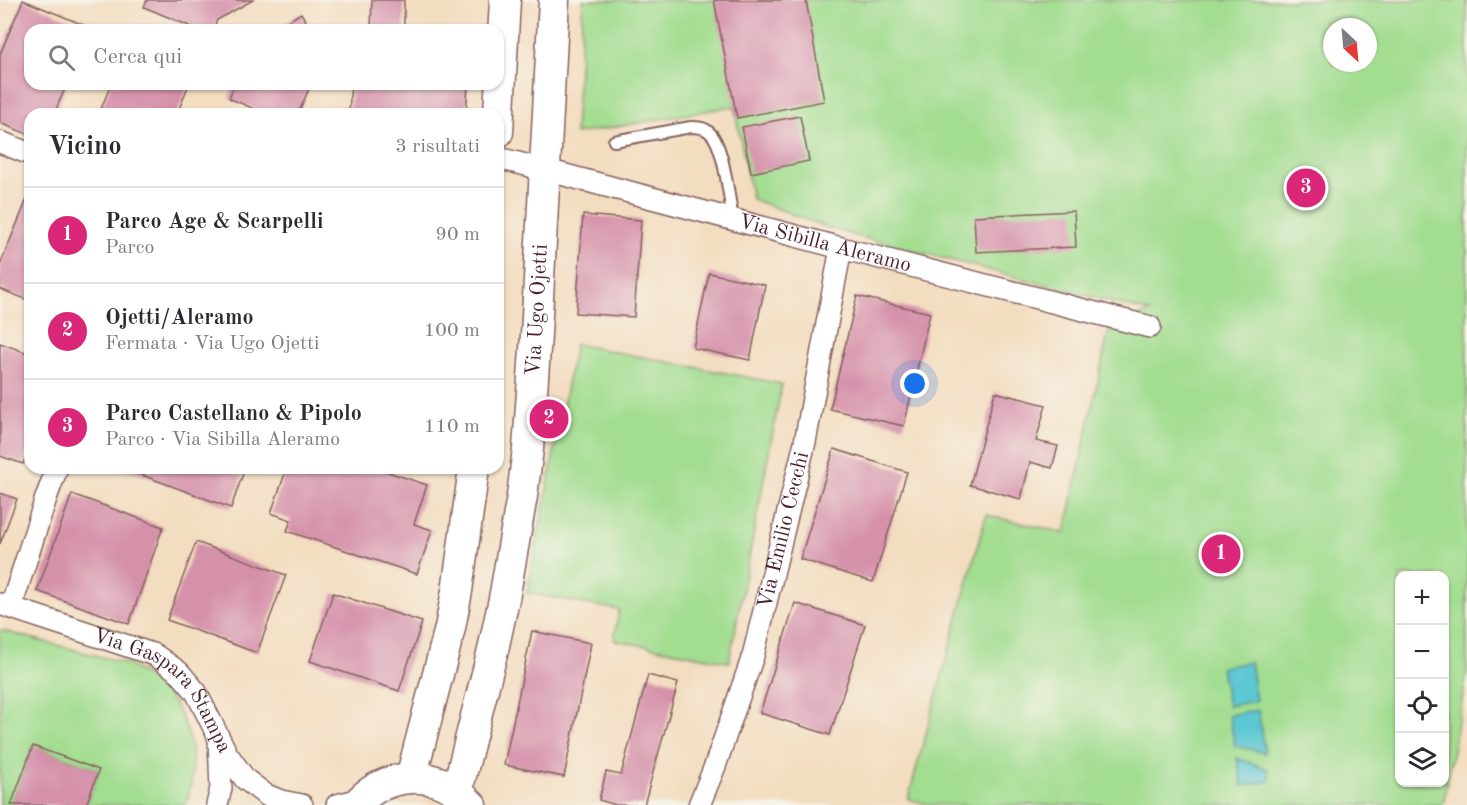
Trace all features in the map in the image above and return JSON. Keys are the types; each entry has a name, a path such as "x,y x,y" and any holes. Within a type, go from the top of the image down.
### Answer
{"main road":[{"path":"504,24 505,0"},
{"name":"Via Ugo Ojetti","path":"464,798 504,599 528,449 536,346 554,2"},
{"path":"499,108 500,90"},
{"path":"411,778 458,591 473,474"},
{"path":"352,803 384,784 398,779 411,778 434,780 464,798"}],"street":[{"path":"0,142 24,152"},
{"name":"Via Sibilla Aleramo","path":"504,160 1150,327"},
{"name":"Via Emilio Cecchi","path":"699,805 719,756 753,656 805,442 841,248"},
{"path":"5,605 55,474"},
{"name":"Via Gaspara Stampa","path":"5,605 155,655 178,672 196,692 233,762 253,786 266,795 302,805"},
{"path":"217,805 221,788 219,737"}],"lane":[{"path":"614,141 691,127 711,132 722,157 733,219"}],"green space":[{"path":"583,0 1467,0 1467,673 1449,772 1449,571 1395,571 1395,787 1446,787 1443,805 929,805 908,799 986,515 1065,533 1109,330 1150,312 831,229 752,199 734,106 575,134"},
{"path":"575,344 782,384 729,662 614,640 619,610 527,593"},
{"path":"0,630 128,664 161,688 174,704 187,731 192,776 185,805 86,805 99,770 33,746 11,805 0,805"}],"water":[{"path":"1250,662 1256,701 1228,706 1221,667"},
{"path":"1258,710 1265,753 1235,746 1229,715"},
{"path":"1237,758 1268,769 1270,781 1242,786"}],"building":[{"path":"23,0 81,24 24,24 24,90 64,90 57,108 24,108 24,133 0,123 0,54"},
{"path":"147,0 253,0 217,20 215,24 185,24 144,7"},
{"path":"372,0 404,0 404,24 371,24"},
{"path":"714,0 806,0 824,101 737,118"},
{"path":"301,13 307,24 284,24"},
{"path":"109,90 187,90 179,108 101,108"},
{"path":"232,90 308,90 301,108 252,108 229,98"},
{"path":"351,90 468,90 466,108 349,108"},
{"path":"800,116 809,161 751,173 742,127"},
{"path":"24,207 24,299 0,289 0,265"},
{"path":"1074,211 1076,247 976,252 974,216"},
{"path":"583,215 641,220 634,317 576,313"},
{"path":"709,273 765,285 750,360 693,348"},
{"path":"857,296 930,313 904,426 830,409"},
{"path":"0,343 24,352 24,461 23,464 0,456"},
{"path":"995,392 1046,405 1036,441 1058,446 1052,468 1030,462 1021,499 970,485"},
{"path":"834,449 907,472 873,582 800,559"},
{"path":"139,474 243,474 231,508"},
{"path":"285,474 394,474 427,485 414,524 432,530 417,574 287,531 291,520 271,513"},
{"path":"0,493 17,499 0,544"},
{"path":"72,494 163,527 129,624 37,591"},
{"path":"196,542 286,575 257,653 167,620"},
{"path":"333,593 422,622 399,691 310,661"},
{"path":"795,603 865,625 830,735 760,713"},
{"path":"532,631 591,643 564,777 504,765"},
{"path":"648,675 678,683 644,805 616,805 599,800 606,772 621,775"},
{"path":"33,746 99,770 86,805 11,805"}],"place":[{"name":"Parco Castellano & Pipolo","path":"1306,188"},
{"name":"Ojetti/Aleramo","path":"549,419"},
{"name":"Parco Age & Scarpelli","path":"1221,554"}]}
